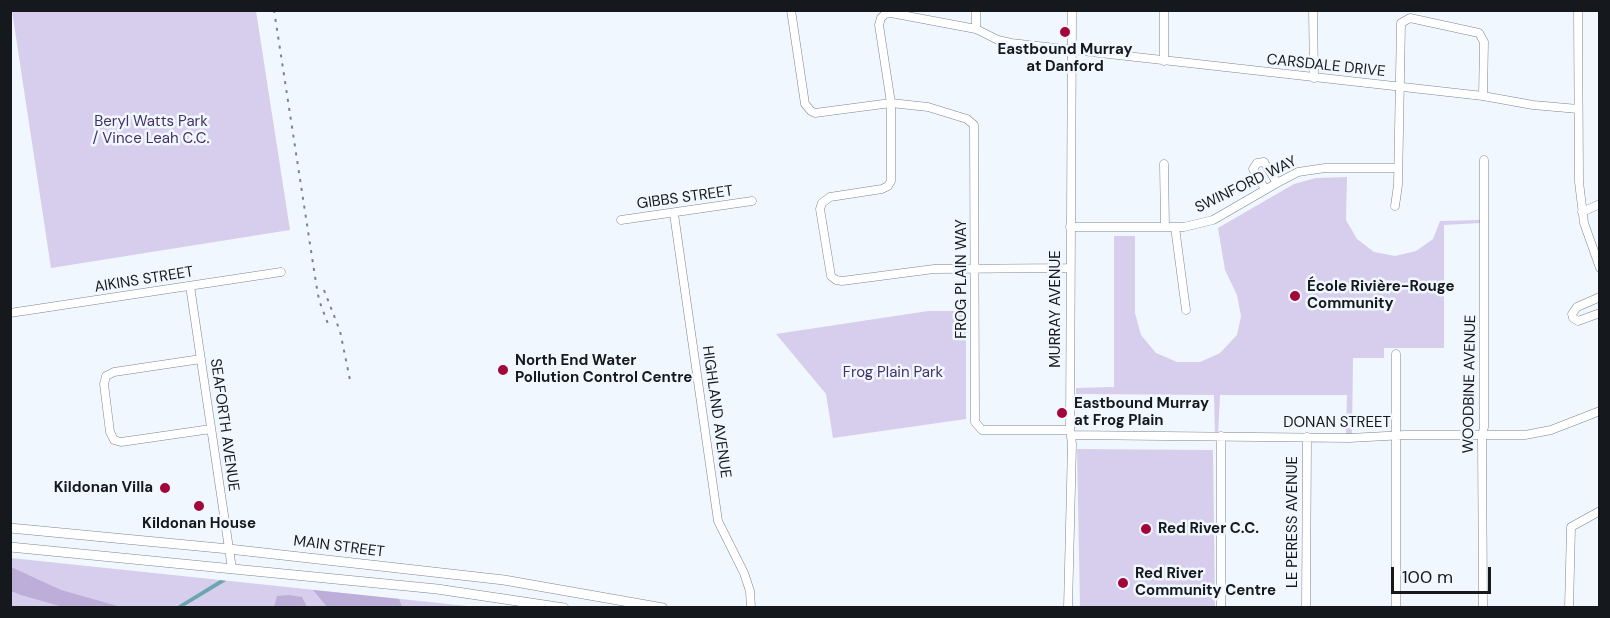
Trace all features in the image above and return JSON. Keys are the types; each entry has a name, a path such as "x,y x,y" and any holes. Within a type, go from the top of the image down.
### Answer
{"main road":[{"name":"MAIN STREET","path":"10,528 229,549 504,580 663,608"},
{"path":"83,535 85,554"},
{"path":"10,547 437,589 564,608"}],"street":[{"path":"791,10 805,104 808,109 816,113 891,103 892,176 888,186 882,189 830,196 822,203 820,209 831,276 842,281 934,269 1070,268"},
{"path":"975,29 976,10"},
{"name":"MURRAY AVENUE","path":"1068,608 1072,10"},
{"path":"1164,10 1164,61"},
{"path":"1313,10 1314,78"},
{"path":"1578,10 1579,182 1587,237 1599,268"},
{"name":"CARSDALE DRIVE","path":"891,103 879,25 881,18 891,13 975,29 1011,44 1483,96 1578,110"},
{"path":"1395,206 1398,168 1399,27 1405,19 1410,18 1479,33 1484,42 1483,96"},
{"name":"FROG PLAIN WAY","path":"891,103 928,107 967,119 974,125 975,422 981,430 1070,433"},
{"name":"WOODBINE AVENUE","path":"1483,608 1484,160"},
{"path":"1265,189 1253,169 1257,163 1264,162 1277,183"},
{"path":"1164,164 1164,226"},
{"name":"SWINFORD WAY","path":"1070,227 1184,227 1213,220 1265,189 1311,169 1398,168"},
{"name":"GIBBS STREET","path":"621,220 752,201"},
{"path":"1582,212 1599,204"},
{"name":"HIGHLAND AVENUE","path":"674,214 718,521 744,573 750,591 751,608"},
{"path":"1175,227 1186,310"},
{"name":"AIKINS STREET","path":"10,313 281,272"},
{"name":"SEAFORTH AVENUE","path":"190,286 232,569"},
{"path":"1599,297 1577,307 1572,314 1573,318 1578,321 1599,313"},
{"path":"1396,354 1396,608"},
{"path":"201,359 114,372 106,376 104,384 110,432 114,440 122,442 211,429"},
{"name":"DONAN STREET","path":"1070,433 1307,437 1525,435 1551,430 1599,411"},
{"path":"1221,436 1221,608"},
{"name":"LE PERESS AVENUE","path":"1306,608 1307,437"},
{"path":"1569,608 1571,527 1599,511"}],"green space":[{"name":"Beryl Watts Park / Vince Leah C.C.","path":"12,11 256,11 290,230 51,268"},
{"path":"1347,177 1346,220 1357,239 1374,252 1395,256 1416,251 1433,239 1440,221 1480,220 1480,223 1444,225 1444,348 1384,348 1384,358 1353,358 1352,435 1346,435 1347,395 1220,395 1218,436 1215,436 1214,395 1076,394 1076,388 1114,387 1114,236 1135,236 1135,313 1141,335 1156,353 1177,362 1200,362 1220,353 1237,335 1241,316 1237,295 1225,270 1218,228 1294,184 1316,178"},
{"name":"Frog Plain Park","path":"928,311 966,311 966,419 833,438 826,394 776,334"},
{"name":"Red River C.C.","path":"1077,449 1213,450 1215,607 1080,607"},
{"path":"11,558 477,607 11,608"}],"shaded area":[{"path":"11,567 61,590 121,607 63,607 21,595 11,591"},
{"path":"313,590 399,599 402,607 327,607"},
{"path":"277,596 302,597 307,607 274,607"}],"water":[{"path":"220,580 226,581 183,607 176,607"}],"railway":[{"path":"274,10 316,283 319,300 328,324"},
{"path":"324,290 340,331 350,380"}],"place":[{"name":"Eastbound Murray at Danford","path":"1065,32"},
{"name":"École Rivière-Rouge Community","path":"1295,296"},
{"name":"North End Water Pollution Control Centre","path":"503,370"},
{"name":"Eastbound Murray at Frog Plain","path":"1062,413"},
{"name":"Kildonan Villa","path":"165,488"},
{"name":"Kildonan House","path":"199,506"},
{"name":"Red River C.C.","path":"1146,529"},
{"name":"Red River Community Centre","path":"1123,583"}]}
